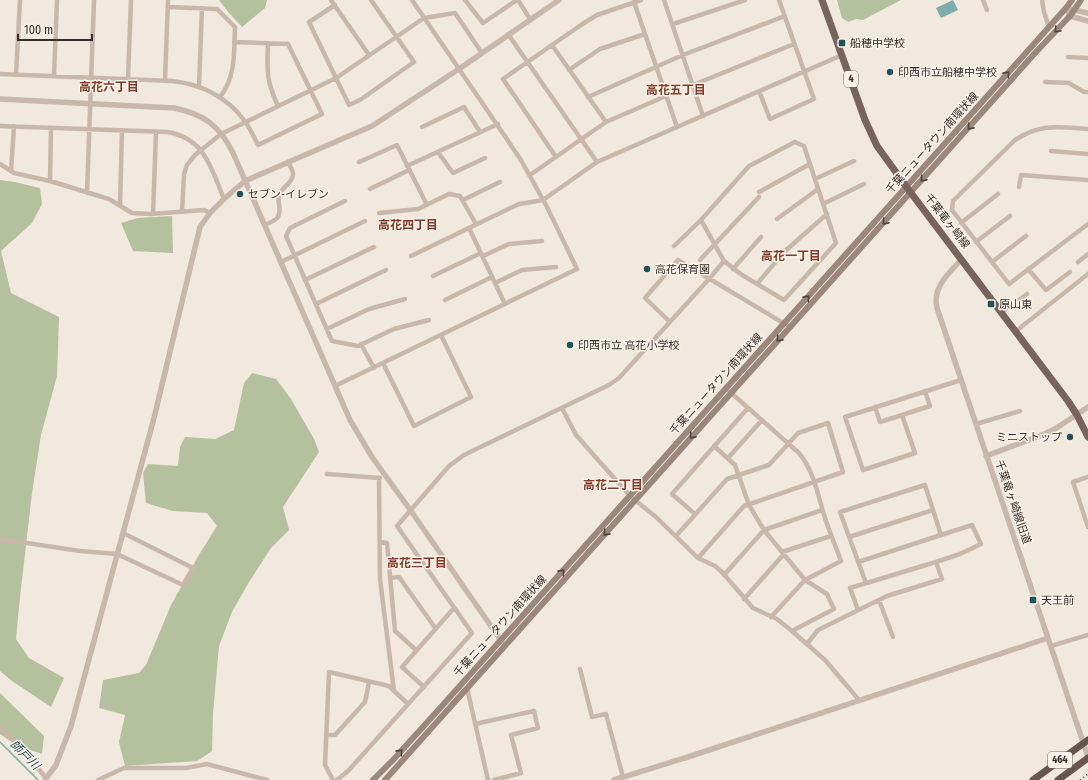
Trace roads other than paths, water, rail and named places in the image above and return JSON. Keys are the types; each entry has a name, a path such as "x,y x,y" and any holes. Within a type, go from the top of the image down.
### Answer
{"highway":[{"name":"464","path":"1032,780 1086,744"},
{"name":"464","path":"1058,780 1088,758"}],"main road":[{"name":"千葉竜ヶ崎線","path":"822,0 871,133 884,157 1016,331 1077,415 1088,437"},
{"name":"千葉ニュータウン南環状線","path":"909,190 1072,0"},
{"name":"千葉ニュータウン南環状線","path":"373,780 393,760 630,496 728,391 909,190 1070,16 1081,0"},
{"name":"千葉ニュータウン南環状線","path":"385,780 635,501 728,391"}],"street":[{"path":"16,75 20,0"},
{"path":"54,76 57,0"},
{"path":"86,193 94,0"},
{"path":"128,79 131,0"},
{"path":"165,80 168,0"},
{"path":"331,0 369,55"},
{"path":"335,5 309,22 349,105 360,100 414,62 371,0"},
{"path":"335,386 577,269 530,175 498,124 412,0"},
{"path":"465,0 483,23 518,0 530,19"},
{"path":"0,728 21,748 46,779 56,765 71,726 154,418 200,227 224,199 245,181 372,126 459,69 559,0"},
{"path":"556,157 503,79 597,15 641,0"},
{"path":"664,0 703,116"},
{"path":"673,24 745,0"},
{"path":"758,91 770,118 814,99 779,0"},
{"path":"983,0 987,10"},
{"path":"1042,0 1049,27"},
{"path":"634,2 677,127"},
{"path":"168,7 217,9 235,28 231,78 228,86 220,97"},
{"path":"199,86 202,8"},
{"path":"1066,8 1088,13"},
{"path":"1066,8 1070,16 1088,21"},
{"path":"182,212 185,170 192,158 222,134 336,78 424,18 455,13 482,53"},
{"path":"588,97 656,66 785,16"},
{"path":"508,34 597,162"},
{"path":"569,70 600,50 645,34"},
{"path":"0,74 165,80 178,81 199,86 220,97 234,109 245,122 258,145 322,114 288,44 234,42"},
{"path":"268,43 266,74 278,106"},
{"path":"693,85 794,44"},
{"path":"552,45 606,122"},
{"path":"411,256 519,204 543,200 597,162 842,55"},
{"path":"1068,57 1088,58"},
{"path":"1045,82 1069,83 1084,92 1088,92"},
{"path":"530,175 606,122 666,96"},
{"path":"0,99 182,109 201,116 209,121 222,134 229,145 335,386 357,432 385,476 411,510 505,646"},
{"path":"422,127 464,107 480,132"},
{"path":"370,189 438,152 498,124"},
{"path":"0,126 122,130 179,134 189,139 202,150 211,167 224,199"},
{"path":"11,171 14,126"},
{"path":"1088,129 1063,127 1042,128 1030,132 1015,140 953,201 952,210 1009,284 1088,224"},
{"path":"50,181 51,128"},
{"path":"120,206 122,130"},
{"path":"153,214 156,132"},
{"path":"674,246 701,220 749,166 795,142 804,146 836,243 784,300 733,269 724,261 701,220"},
{"path":"360,162 397,145 427,205"},
{"path":"1051,151 1088,154"},
{"path":"438,152 453,174 485,158"},
{"path":"815,180 854,161"},
{"path":"264,225 274,221 278,217 280,210 278,197 282,188 289,182 293,173 288,162"},
{"path":"0,164 14,173 50,181 109,199 132,213 153,214 204,210 210,214"},
{"path":"700,260 715,246 759,194 810,164"},
{"path":"1019,187 1021,175 1088,180"},
{"path":"463,200 500,182"},
{"path":"823,204 864,184"},
{"path":"777,219 818,189"},
{"path":"379,213 418,209 449,194 460,196 476,224"},
{"path":"961,223 998,194"},
{"path":"345,201 290,228 286,236 332,341 358,346 394,329 429,320"},
{"path":"757,284 784,252 826,214"},
{"path":"976,242 1010,216"},
{"path":"281,262 365,221"},
{"path":"469,228 505,304"},
{"path":"992,262 1026,236"},
{"path":"733,269 761,237"},
{"path":"433,276 482,254 509,244 542,241"},
{"path":"306,280 374,247"},
{"path":"1078,262 1088,254"},
{"name":"千葉竜ヶ崎線旧道","path":"962,259 940,284 936,300 937,308 1048,638 1086,744 1088,758"},
{"path":"670,322 645,298 678,260 787,325"},
{"path":"337,780 348,771 472,633 397,526 449,466 464,455 609,385 619,378 724,261"},
{"path":"495,283 522,270 556,267"},
{"path":"1028,269 1046,290 1070,272"},
{"path":"316,304 386,270"},
{"path":"1016,331 1086,275 1088,282"},
{"path":"445,300 492,277"},
{"path":"1002,312 1027,294"},
{"path":"327,329 369,309 405,299"},
{"path":"383,363 414,426 472,397 441,335"},
{"path":"361,344 374,368"},
{"path":"902,415 915,453 863,470 845,417 961,380"},
{"path":"728,391 799,453 806,462 841,562 805,580 771,617"},
{"path":"875,407 880,422 902,415 930,406 925,391"},
{"path":"986,456 1042,436 1054,430 1088,407"},
{"path":"562,408 576,435 635,501 656,517 698,558 715,566 753,608 771,617 792,631 807,644 825,660 859,700"},
{"path":"695,514 672,494 748,408"},
{"path":"976,424 1020,411"},
{"path":"728,458 762,420"},
{"path":"676,536 727,480 769,465 798,433 828,423 843,472 744,506 698,558"},
{"path":"714,446 735,465 749,505 764,530 805,580 827,594 834,609 792,631"},
{"path":"327,474 379,478 385,476"},
{"path":"379,478 380,579 394,691"},
{"path":"1088,478 1073,482 1088,527"},
{"path":"866,583 840,512 925,485 941,535"},
{"path":"724,575 764,530 822,510"},
{"path":"849,537 933,510"},
{"path":"858,562 972,525 981,544 960,554 850,588 858,610"},
{"path":"0,539 80,551 117,554 183,585 193,568 123,533"},
{"path":"744,599 783,553 831,536"},
{"path":"380,542 386,543 395,630 416,650"},
{"path":"807,644 818,630 887,596 942,579 936,562"},
{"path":"390,578 399,577 436,629"},
{"path":"879,600 893,637"},
{"path":"424,687 402,667 454,608"},
{"path":"1051,646 1088,635"},
{"path":"614,780 1048,638"},
{"path":"580,668 592,717 606,714 623,778"},
{"path":"333,780 325,765 329,672 389,686 408,704"},
{"path":"326,735 335,735 365,702 369,682"},
{"path":"467,688 488,780"},
{"path":"475,724 534,710 538,728 511,735 521,773 494,780"},
{"path":"98,780 124,768 186,768 207,764 267,780"}],"water":[{"path":"953,0 958,10 941,18 936,8"}],"waterway":[{"name":"師戸川","path":"0,742 38,780"}],"railway":[{"path":"1080,780 1088,774"}],"place":[{"name":"船穂中学校","path":"842,43"},
{"name":"印西市立船穂中学校","path":"890,72"},
{"name":"セブン-イレブン","path":"240,194"},
{"name":"高花保育園","path":"647,269"},
{"name":"原山東","path":"991,304"},
{"name":"印西市立 高花小学校","path":"570,345"},
{"name":"ミニストップ","path":"1070,437"},
{"name":"天王前","path":"1033,600"}],"district":[{"name":"高花六丁目","path":"109,87"},
{"name":"高花五丁目","path":"676,90"},
{"name":"高花四丁目","path":"408,225"},
{"name":"高花一丁目","path":"791,256"},
{"name":"高花二丁目","path":"613,485"},
{"name":"高花三丁目","path":"417,563"}]}
